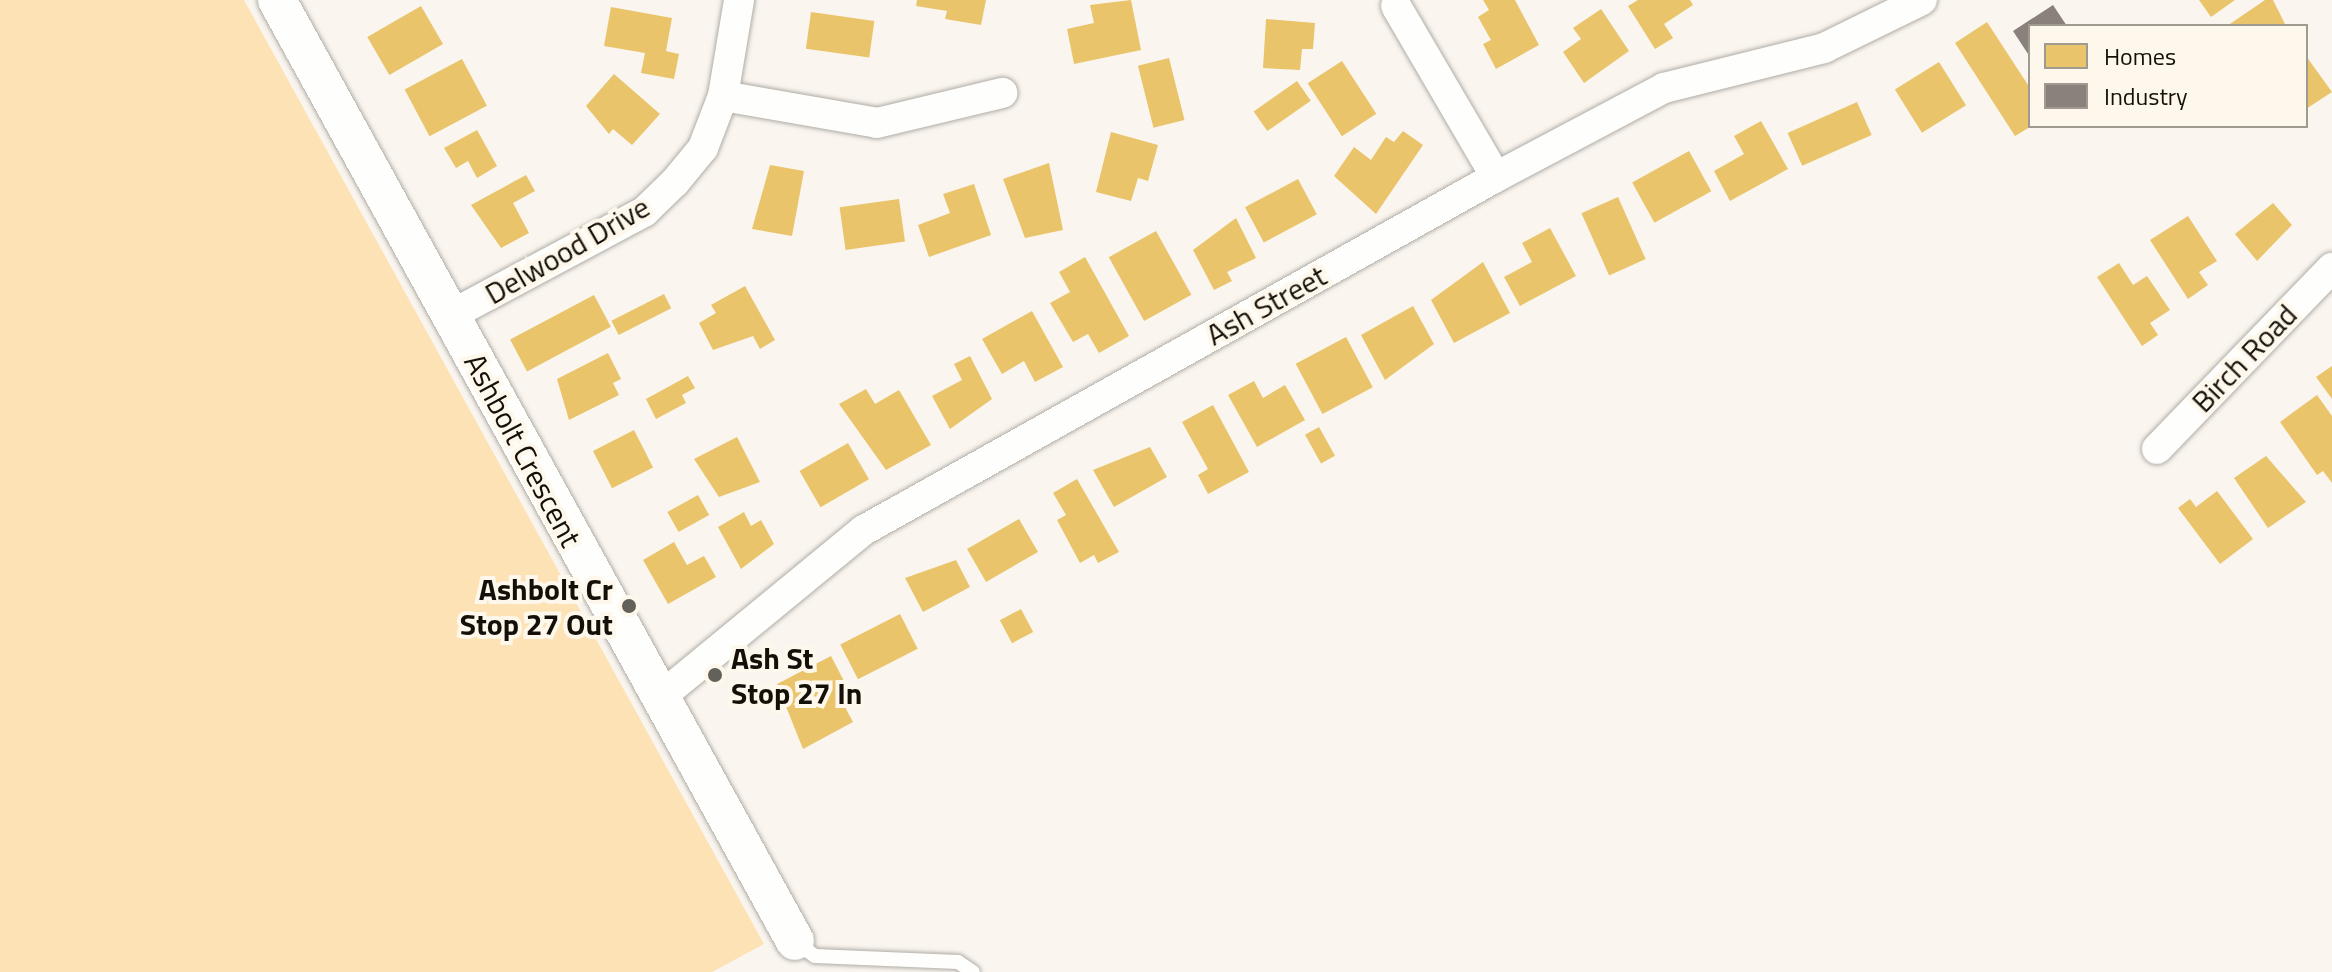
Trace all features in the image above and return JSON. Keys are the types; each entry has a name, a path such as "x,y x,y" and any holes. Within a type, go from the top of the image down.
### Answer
{"street":[{"name":"Ashbolt Crescent","path":"277,0 658,699 795,941"},
{"name":"Delwood Drive","path":"451,315 644,212 703,148 723,96 739,0"},
{"name":"Ash Street","path":"658,699 864,530 1496,177 1664,88 1824,48 1922,0"},
{"path":"1396,6 1496,177"},
{"path":"723,96 877,123 1002,93"},
{"name":"Birch Road","path":"2157,449 2332,268"}],"lane":[{"path":"795,941 815,956 958,962 973,972"}],"shaded area":[{"path":"0,0 244,0 764,944 712,972 0,972"}],"building: Homes":[{"path":"917,0 986,0 981,25 945,19 947,11 916,6"},
{"path":"1131,0 1141,50 1074,64 1067,29 1094,23 1090,5"},
{"path":"1483,0 1515,0 1539,45 1496,69 1483,44 1491,40 1478,17 1489,10"},
{"path":"1638,0 1690,0 1693,5 1664,24 1673,38 1655,49 1628,6"},
{"path":"2199,0 2235,0 2211,17"},
{"path":"2265,0 2273,0 2285,24 2230,24"},
{"path":"421,6 443,44 389,75 367,37"},
{"path":"611,7 672,18 666,51 679,54 674,79 641,73 645,53 604,46"},
{"path":"1601,9 1629,51 1584,83 1563,52 1581,39 1573,28"},
{"path":"811,12 874,21 869,58 806,49"},
{"path":"1266,19 1315,23 1313,49 1302,49 1300,70 1263,68"},
{"path":"1987,22 2028,85 2028,128 2015,136 1955,43"},
{"path":"1169,58 1184,120 1153,128 1138,66"},
{"path":"462,59 487,106 429,136 405,90"},
{"path":"2308,59 2332,92 2308,108"},
{"path":"1342,61 1376,114 1342,136 1308,83"},
{"path":"1939,62 1966,105 1922,133 1895,90"},
{"path":"614,74 660,114 632,145 613,129 609,134 586,106"},
{"path":"1297,81 1311,101 1267,131 1254,111"},
{"path":"1857,102 1872,135 1802,166 1788,133"},
{"path":"1761,121 1788,169 1730,201 1714,171 1744,154 1734,136"},
{"path":"477,130 497,166 477,178 468,161 456,168 444,148"},
{"path":"1403,131 1423,145 1376,214 1334,176 1354,147 1371,160 1386,137 1394,142"},
{"path":"1111,132 1158,145 1148,181 1138,178 1131,201 1096,192"},
{"path":"1689,151 1711,191 1654,223 1632,183"},
{"path":"1049,163 1063,230 1025,238 1003,179"},
{"path":"770,165 804,171 792,236 752,229"},
{"path":"526,175 535,191 513,203 529,233 501,248 471,205"},
{"path":"1298,179 1317,214 1264,242 1245,207"},
{"path":"974,184 991,235 929,257 918,225 950,213 943,194"},
{"path":"1618,197 1646,259 1609,275 1581,213"},
{"path":"899,199 905,242 846,250 840,207"},
{"path":"2273,203 2292,225 2257,261 2235,234"},
{"path":"2188,216 2217,261 2199,272 2208,285 2188,299 2150,240"},
{"path":"1236,218 1256,258 1227,272 1232,281 1214,290 1193,250"},
{"path":"1550,228 1576,276 1520,306 1504,277 1532,262 1522,243"},
{"path":"1156,231 1191,295 1144,321 1109,257"},
{"path":"1085,257 1129,336 1099,353 1088,334 1073,342 1050,303 1070,292 1059,272"},
{"path":"1483,262 1510,313 1454,343 1431,300"},
{"path":"2119,263 2133,285 2147,276 2170,310 2150,323 2158,335 2142,346 2097,277"},
{"path":"745,286 775,340 760,349 753,336 713,350 699,323 716,313 711,305"},
{"path":"664,294 671,308 619,335 611,321"},
{"path":"594,295 611,327 527,371 510,340"},
{"path":"1413,306 1434,344 1385,380 1361,335"},
{"path":"1032,311 1063,367 1035,382 1024,361 1002,374 982,339"},
{"path":"1346,337 1373,387 1322,414 1296,364"},
{"path":"608,353 621,379 613,383 619,395 569,420 557,379"},
{"path":"970,356 992,399 950,429 932,396 962,380 954,364"},
{"path":"2332,366 2332,399 2316,377"},
{"path":"688,376 695,388 682,395 686,403 656,419 646,399"},
{"path":"1254,381 1263,398 1285,385 1305,420 1257,447 1228,395"},
{"path":"866,389 875,404 899,390 931,445 886,470 839,404"},
{"path":"2317,395 2332,416 2332,483 2323,471 2317,475 2280,422"},
{"path":"1213,405 1249,472 1208,494 1198,475 1208,469 1182,422"},
{"path":"1319,427 1335,456 1321,464 1305,435"},
{"path":"634,430 653,467 612,488 593,451"},
{"path":"737,437 760,482 719,497 694,459"},
{"path":"848,443 869,479 821,507 800,471"},
{"path":"1150,447 1167,477 1114,507 1093,470"},
{"path":"2266,456 2306,502 2268,528 2234,478"},
{"path":"1077,479 1119,552 1098,563 1094,555 1080,563 1057,520 1066,515 1053,493"},
{"path":"2217,491 2253,539 2220,564 2178,508 2190,499 2196,507"},
{"path":"698,495 709,515 679,532 667,512"},
{"path":"744,512 751,526 761,520 774,544 741,569 718,527"},
{"path":"1019,519 1038,552 986,582 967,549"},
{"path":"674,542 687,565 704,556 716,577 668,604 643,560"},
{"path":"956,560 970,587 923,612 905,578"},
{"path":"1021,609 1033,632 1012,643 1000,620"},
{"path":"900,614 918,649 858,679 840,644"},
{"path":"831,656 846,685 836,690 853,722 803,749 777,684"}],"building: Industry":[{"path":"2053,5 2066,24 2028,24 2028,54 2013,31"}],"place":[{"name":"Ashbolt Cr Stop 27 Out","path":"629,606"},
{"name":"Ash St Stop 27 In","path":"715,675"}]}
